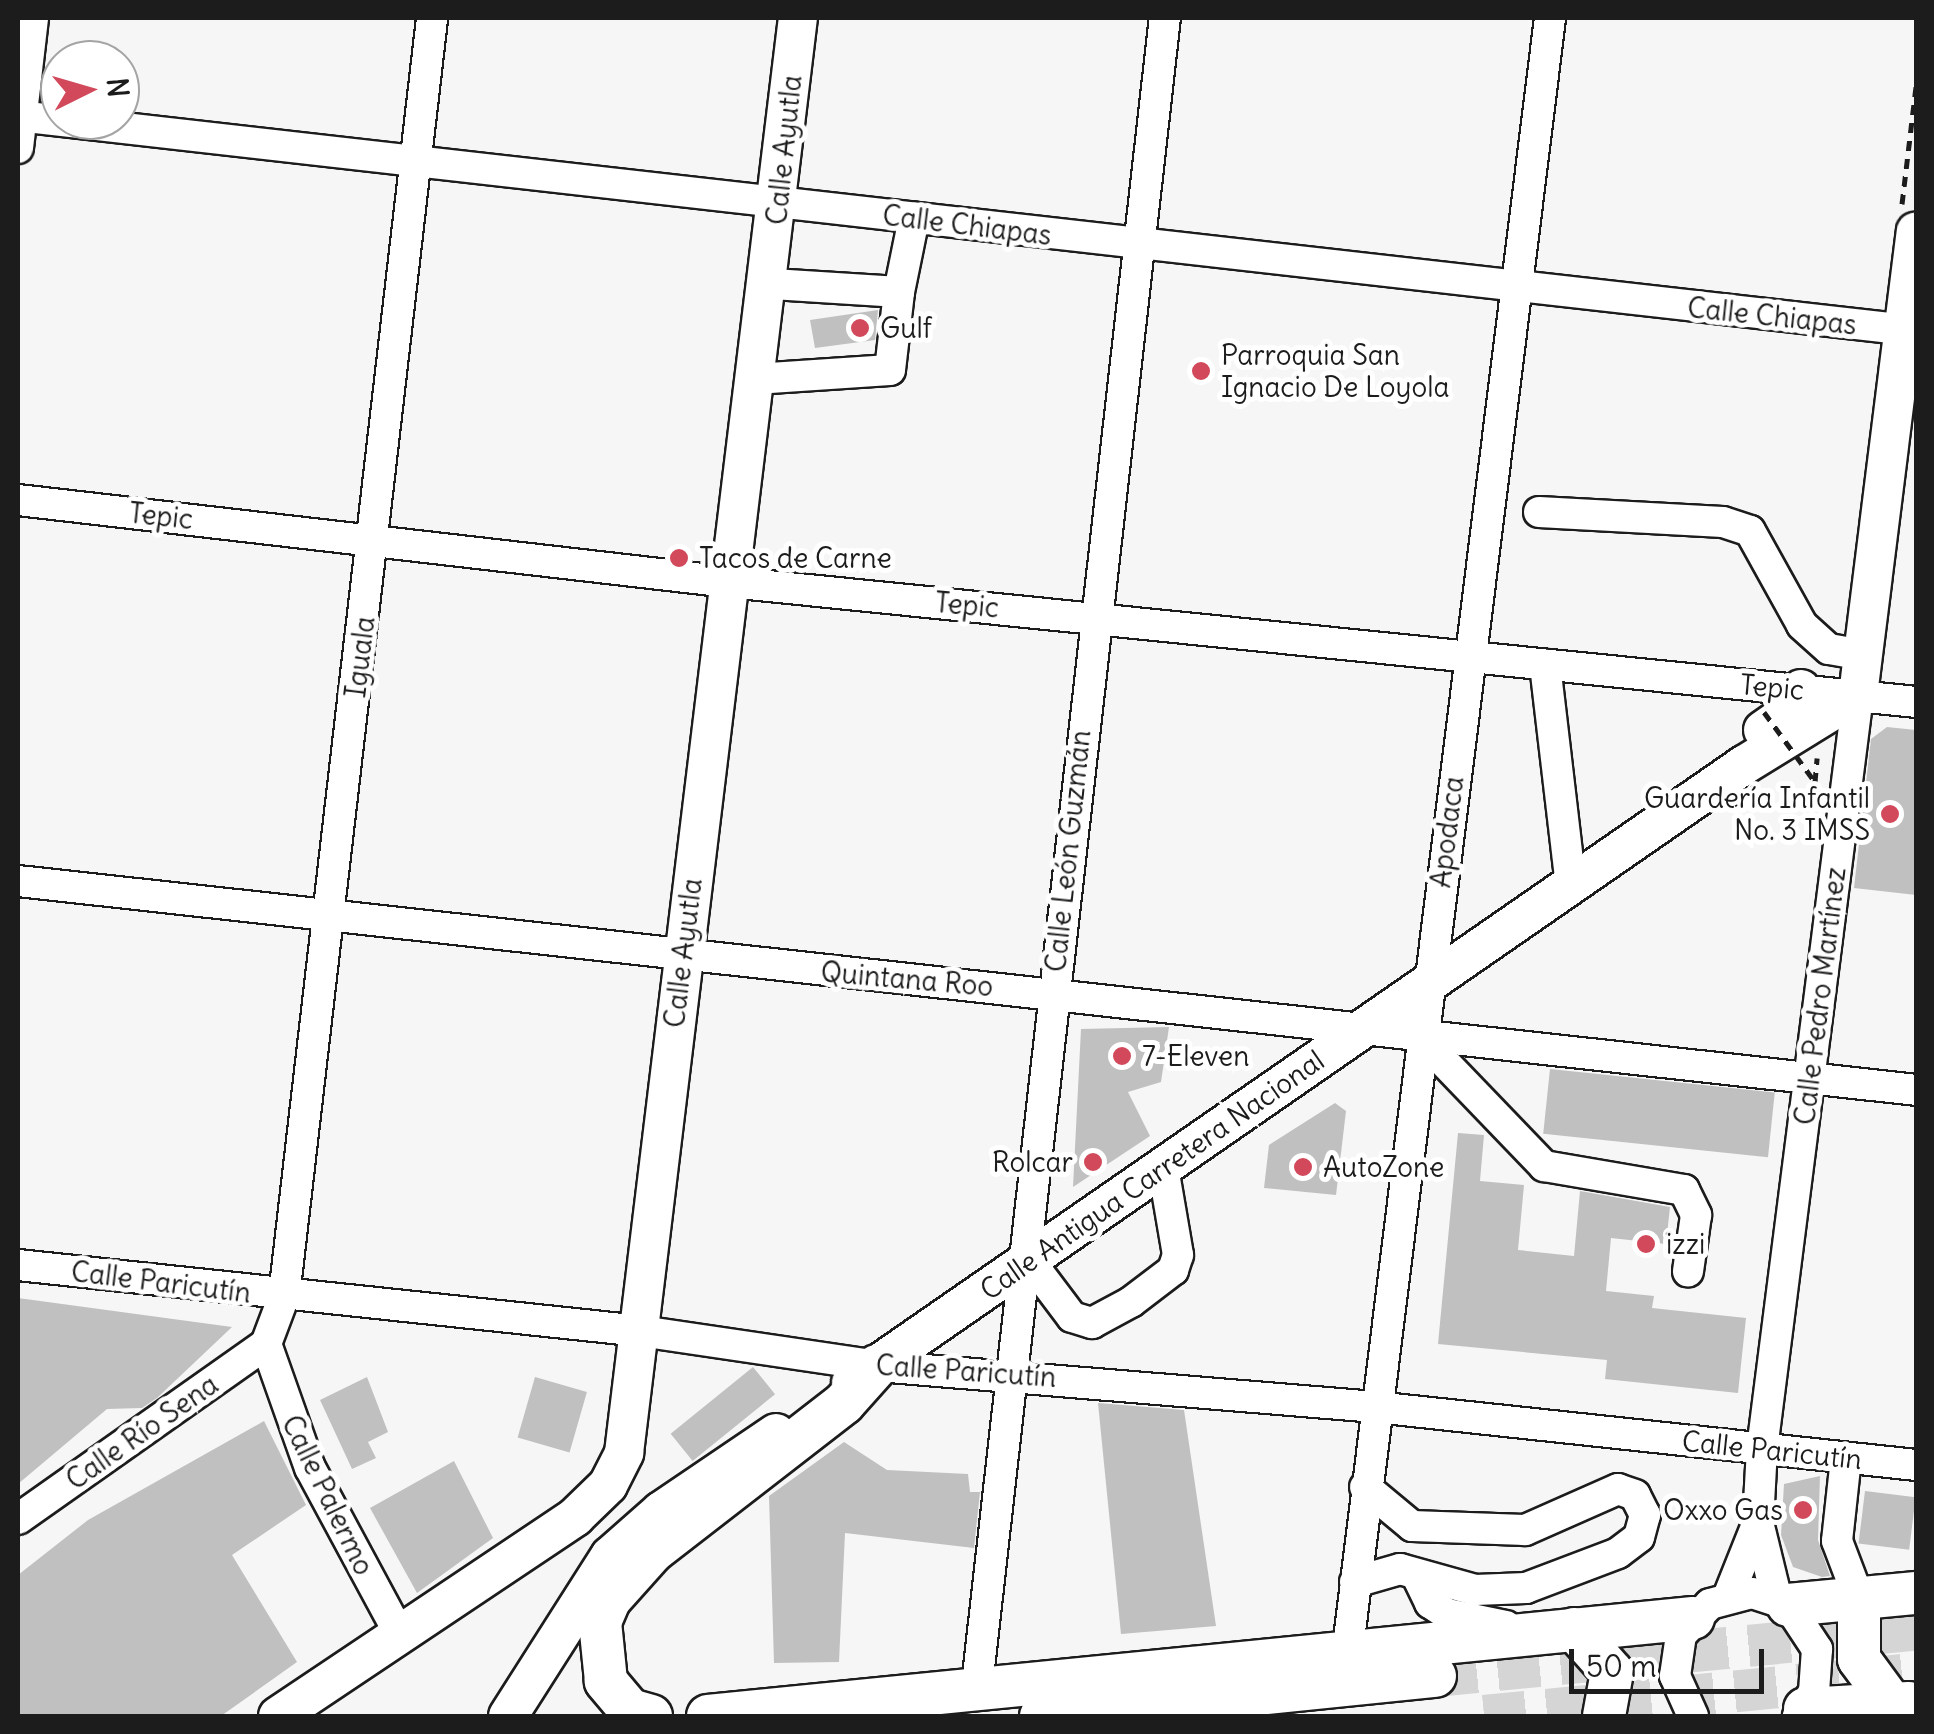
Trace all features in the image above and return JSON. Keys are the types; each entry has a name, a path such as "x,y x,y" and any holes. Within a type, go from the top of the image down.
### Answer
{"highway":[{"path":"652,1716 630,1710 606,1681 600,1632 610,1599 652,1552 844,1403 876,1366"},
{"path":"1782,1603 1916,1593"},
{"path":"1859,1599 1860,1660 1904,1703"},
{"path":"727,1716 967,1686 1556,1630 1710,1608"},
{"path":"1556,1630 1612,1672 1604,1716"},
{"path":"1041,1716 1435,1676"},
{"path":"899,1716 967,1686"},
{"path":"1801,1713 1904,1703"}],"main road":[{"name":"Calle Ayutla","path":"278,1716 575,1517 608,1485 624,1453 729,582 755,380 772,284 777,201 798,18"},
{"name":"Calle Pedro Martínez","path":"1858,695 1910,330 1916,232"},
{"path":"1681,809 1692,779 1799,705 1801,690"},
{"name":"Calle Antigua Carretera Nacional","path":"508,1716 592,1578 661,1510 876,1366 1681,809 1858,695"}],"street":[{"path":"18,148 33,18"},
{"name":"Iguala","path":"284,1296 432,18"},
{"name":"Calle León Guzmán","path":"967,1686 1016,1373 1052,992 1165,18"},
{"name":"Apodaca","path":"1348,1647 1468,656 1520,289 1550,18"},
{"name":"Calle Chiapas","path":"20,116 777,201 1137,246 1910,330"},
{"path":"755,380 890,370 899,292 914,218"},
{"path":"772,284 899,292"},
{"name":"Tepic","path":"18,500 729,582 1916,702"},
{"path":"1539,512 1723,522 1750,531 1802,626 1829,649 1863,654"},
{"path":"1545,665 1570,886"},
{"name":"Calle Pedro Martínez","path":"1782,1603 1758,1522 1762,1449 1858,695"},
{"name":"Quintana Roo","path":"18,881 682,958 1052,992 1358,1032 1916,1090"},
{"path":"1421,1038 1544,1166 1684,1190 1696,1215 1688,1271"},
{"path":"1028,1260 1072,1317 1092,1323 1131,1302 1173,1270 1178,1254 1163,1168"},
{"name":"Calle Paricutín","path":"18,1265 641,1331 876,1366 1016,1373 1376,1407 1916,1465"},
{"path":"266,1344 284,1296"},
{"name":"Calle Río Sena","path":"18,1519 266,1344"},
{"name":"Calle Palermo","path":"266,1344 310,1468 399,1633"},
{"path":"1846,1458 1837,1541 1859,1599"},
{"path":"1355,1582 1409,1574 1486,1591 1561,1578 1618,1553 1639,1537 1646,1515 1636,1495 1618,1489 1525,1530 1412,1526 1365,1487"},
{"name":"Calle Pedro Martínez","path":"1693,1716 1676,1676 1758,1522"},
{"path":"1412,1526 1409,1574 1430,1603 1447,1614 1556,1630"},
{"path":"1710,1608 1782,1603 1818,1649 1801,1713"}],"path":[{"path":"1764,712 1815,782 1817,758"}],"building":[{"name":"Gulf","path":"878,310 875,340 815,348 810,320"},
{"name":"Guardería Infantil No. 3 IMSS","path":"1887,727 1916,730 1916,895 1854,888 1871,739"},
{"path":"1169,1027 1161,1082 1128,1092 1150,1136 1073,1187 1081,1029"},
{"path":"1550,1069 1775,1093 1768,1157 1543,1134"},
{"name":"AutoZone","path":"1335,1103 1346,1111 1336,1195 1264,1188 1269,1145"},
{"path":"1458,1133 1484,1135 1480,1181 1524,1185 1518,1250 1574,1256 1580,1191 1670,1207 1666,1244 1611,1238 1606,1291 1654,1296 1652,1308 1746,1318 1738,1393 1605,1379 1607,1360 1438,1344"},
{"path":"18,1298 232,1327 157,1398 142,1408 107,1409 18,1484"},
{"path":"753,1367 775,1394 693,1461 671,1434"},
{"path":"367,1377 388,1432 368,1442 376,1458 352,1469 320,1400"},
{"path":"535,1377 587,1392 570,1452 518,1438"},
{"path":"1098,1403 1184,1410 1216,1626 1121,1634"},
{"path":"264,1421 306,1505 232,1555 297,1662 221,1716 18,1716 18,1575 88,1520"},
{"path":"844,1442 887,1470 968,1474 970,1492 980,1492 974,1548 845,1533 839,1662 774,1663 769,1496"},
{"path":"454,1461 493,1538 417,1593 370,1508"},
{"name":"Oxxo Gas","path":"1820,1476 1818,1540 1830,1576 1822,1577 1793,1567 1781,1535 1784,1484"},
{"name":"Oxxo Gas","path":"1865,1491 1916,1497 1909,1550 1859,1544"}],"tunnel":[{"path":"1435,1676 1916,1630"},
{"path":"1484,1716 1916,1674"}],"place":[{"name":"Gulf","path":"860,328"},
{"name":"Parroquia San Ignacio De Loyola","path":"1201,371"},
{"name":"Tacos de Carne","path":"679,558"},
{"name":"Guardería Infantil No. 3 IMSS","path":"1890,814"},
{"name":"7-Eleven","path":"1122,1056"},
{"name":"Rolcar","path":"1093,1162"},
{"name":"AutoZone","path":"1303,1167"},
{"name":"izzi","path":"1646,1244"},
{"name":"Oxxo Gas","path":"1803,1510"}]}
